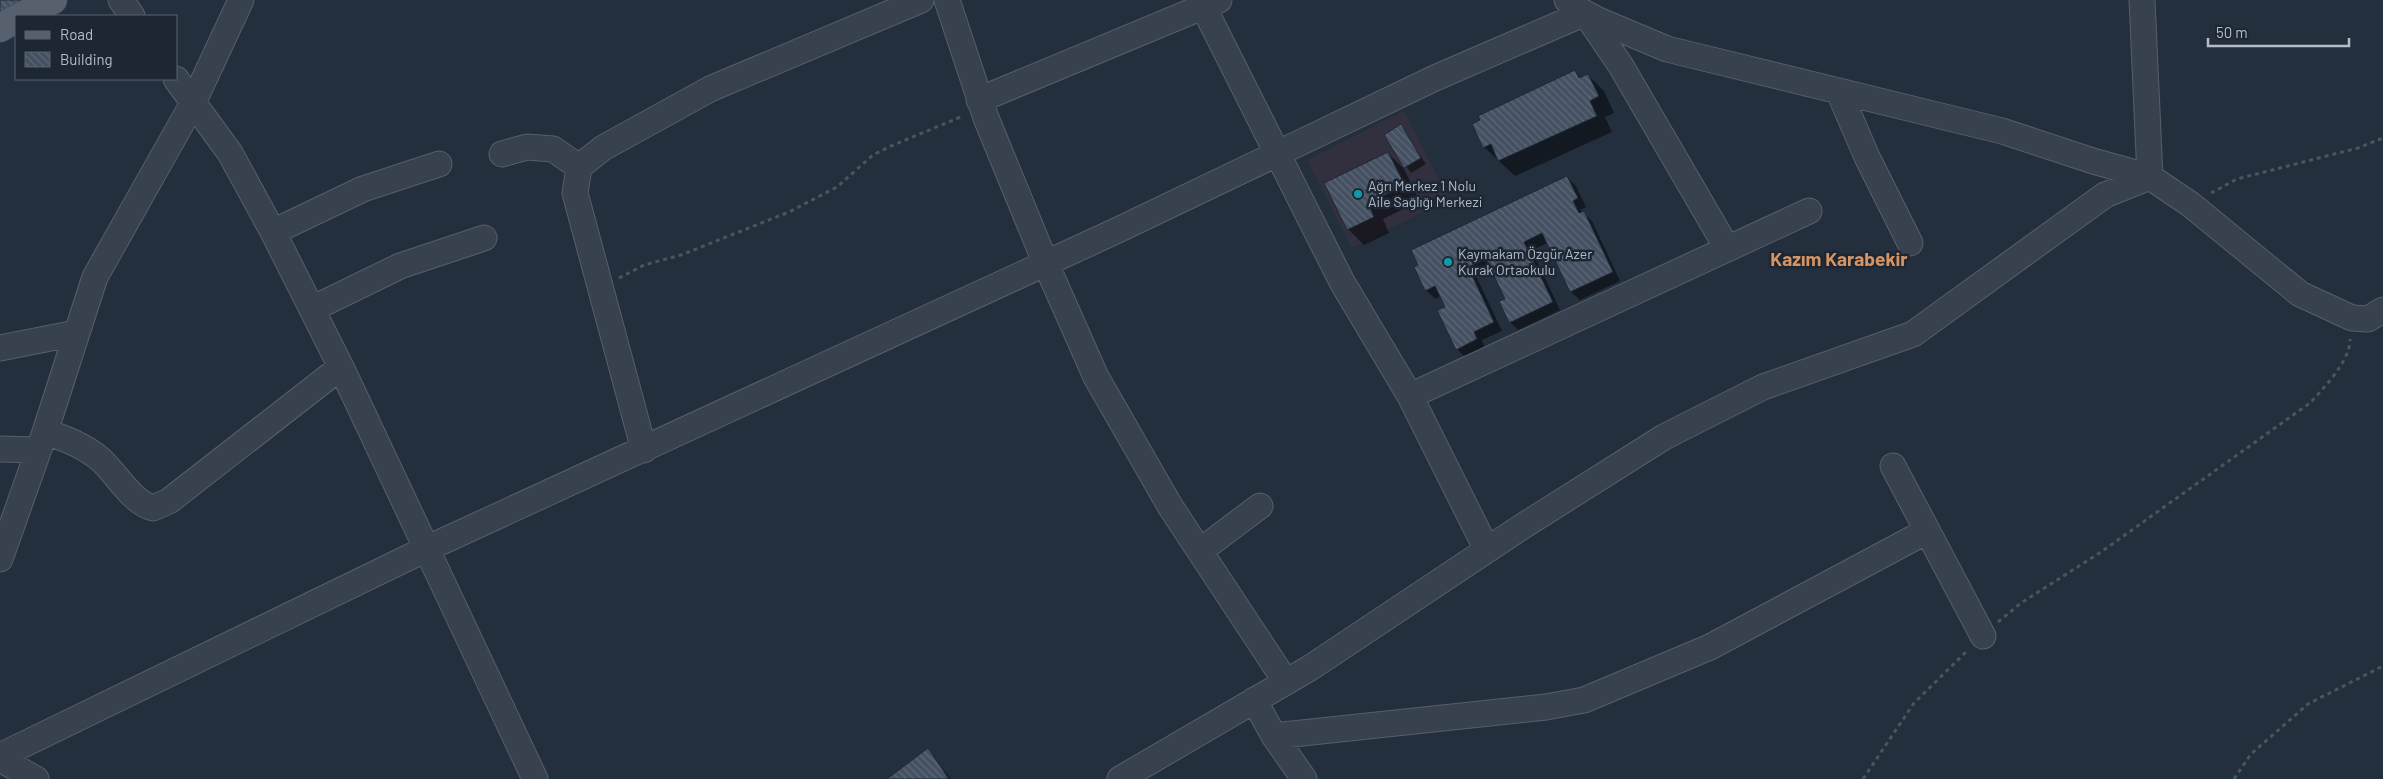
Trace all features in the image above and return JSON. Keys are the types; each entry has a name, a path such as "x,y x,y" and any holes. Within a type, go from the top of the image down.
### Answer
{"main road":[{"path":"24,15 53,0"},
{"path":"0,28 15,20"}],"street":[{"path":"121,0 131,15"},
{"path":"0,559 41,441 89,290 102,260 193,104 241,0"},
{"path":"644,450 576,193 579,167 603,148 710,89 921,0"},
{"path":"947,0 980,103 1046,264 1096,377 1170,506 1286,682"},
{"path":"2142,0 2150,177"},
{"path":"980,103 1208,2 1277,154 1342,282 1410,396 1487,550"},
{"path":"0,757 426,550 1046,264 1435,78 1576,7"},
{"path":"1576,7 1667,49 2002,132 2093,162 2150,177 2190,204 2300,294 2352,318 2368,319 2383,310"},
{"path":"1576,7 1621,66 1727,248"},
{"path":"177,80 230,153 273,232 340,367 535,779"},
{"path":"1839,92 1867,157 1910,243"},
{"path":"502,154 527,147 553,149 579,167"},
{"path":"273,232 363,189 439,164"},
{"path":"1120,779 1310,668 1487,550 1672,432 1763,387 1913,334 2105,195 2150,177"},
{"path":"1410,396 1809,211"},
{"path":"312,309 400,266 484,238"},
{"path":"0,348 76,333"},
{"path":"0,449 41,441 81,445 100,459 140,503 154,508 169,501 340,367"},
{"path":"1893,466 1983,636"},
{"path":"1200,551 1260,506"},
{"path":"1274,736 1546,707 1584,700 1710,647 1927,531"},
{"path":"1254,700 1274,736 1304,779"},
{"path":"0,757 36,779"}],"path":[{"path":"601,287 644,265 681,255 815,200 837,187 874,155 891,146 944,125 980,103"},
{"path":"2190,204 2237,179 2358,148 2383,138"},
{"path":"1863,779 1914,703 1983,636 2021,603 2101,552 2310,403 2324,388 2344,358 2350,342 2349,330 2352,318"},
{"path":"2234,779 2251,754 2308,704 2383,666"}],"shaded area":[{"path":"1404,111 1449,199 1352,248 1307,160"}],"building":[{"path":"0,0 23,0 0,13"},
{"path":"1575,70 1579,78 1588,74 1599,96 1590,101 1597,116 1498,161 1491,144 1483,148 1472,124 1480,120 1478,116"},
{"path":"1401,124 1421,158 1404,168 1384,135"},
{"name":"Ağrı Merkez 1 Nolu Aile Sağlığı Merkezi","path":"1388,152 1405,185 1368,203 1374,217 1347,230 1324,183"},
{"name":"Kaymakam Özgür Azer Kurak Ortaokulu","path":"1567,176 1578,198 1573,201 1579,213 1584,211 1613,272 1570,292 1542,233 1524,242 1553,302 1509,323 1499,301 1505,299 1486,259 1468,267 1494,322 1474,332 1477,339 1456,350 1437,310 1445,307 1435,286 1425,291 1414,267 1418,265 1411,250"},
{"path":"928,748 949,779 887,779"}],"place":[{"name":"Ağrı Merkez 1 Nolu Aile Sağlığı Merkezi","path":"1358,194"},
{"name":"Kaymakam Özgür Azer Kurak Ortaokulu","path":"1448,262"}],"district":[{"name":"Kazım Karabekir","path":"1839,259"}]}
